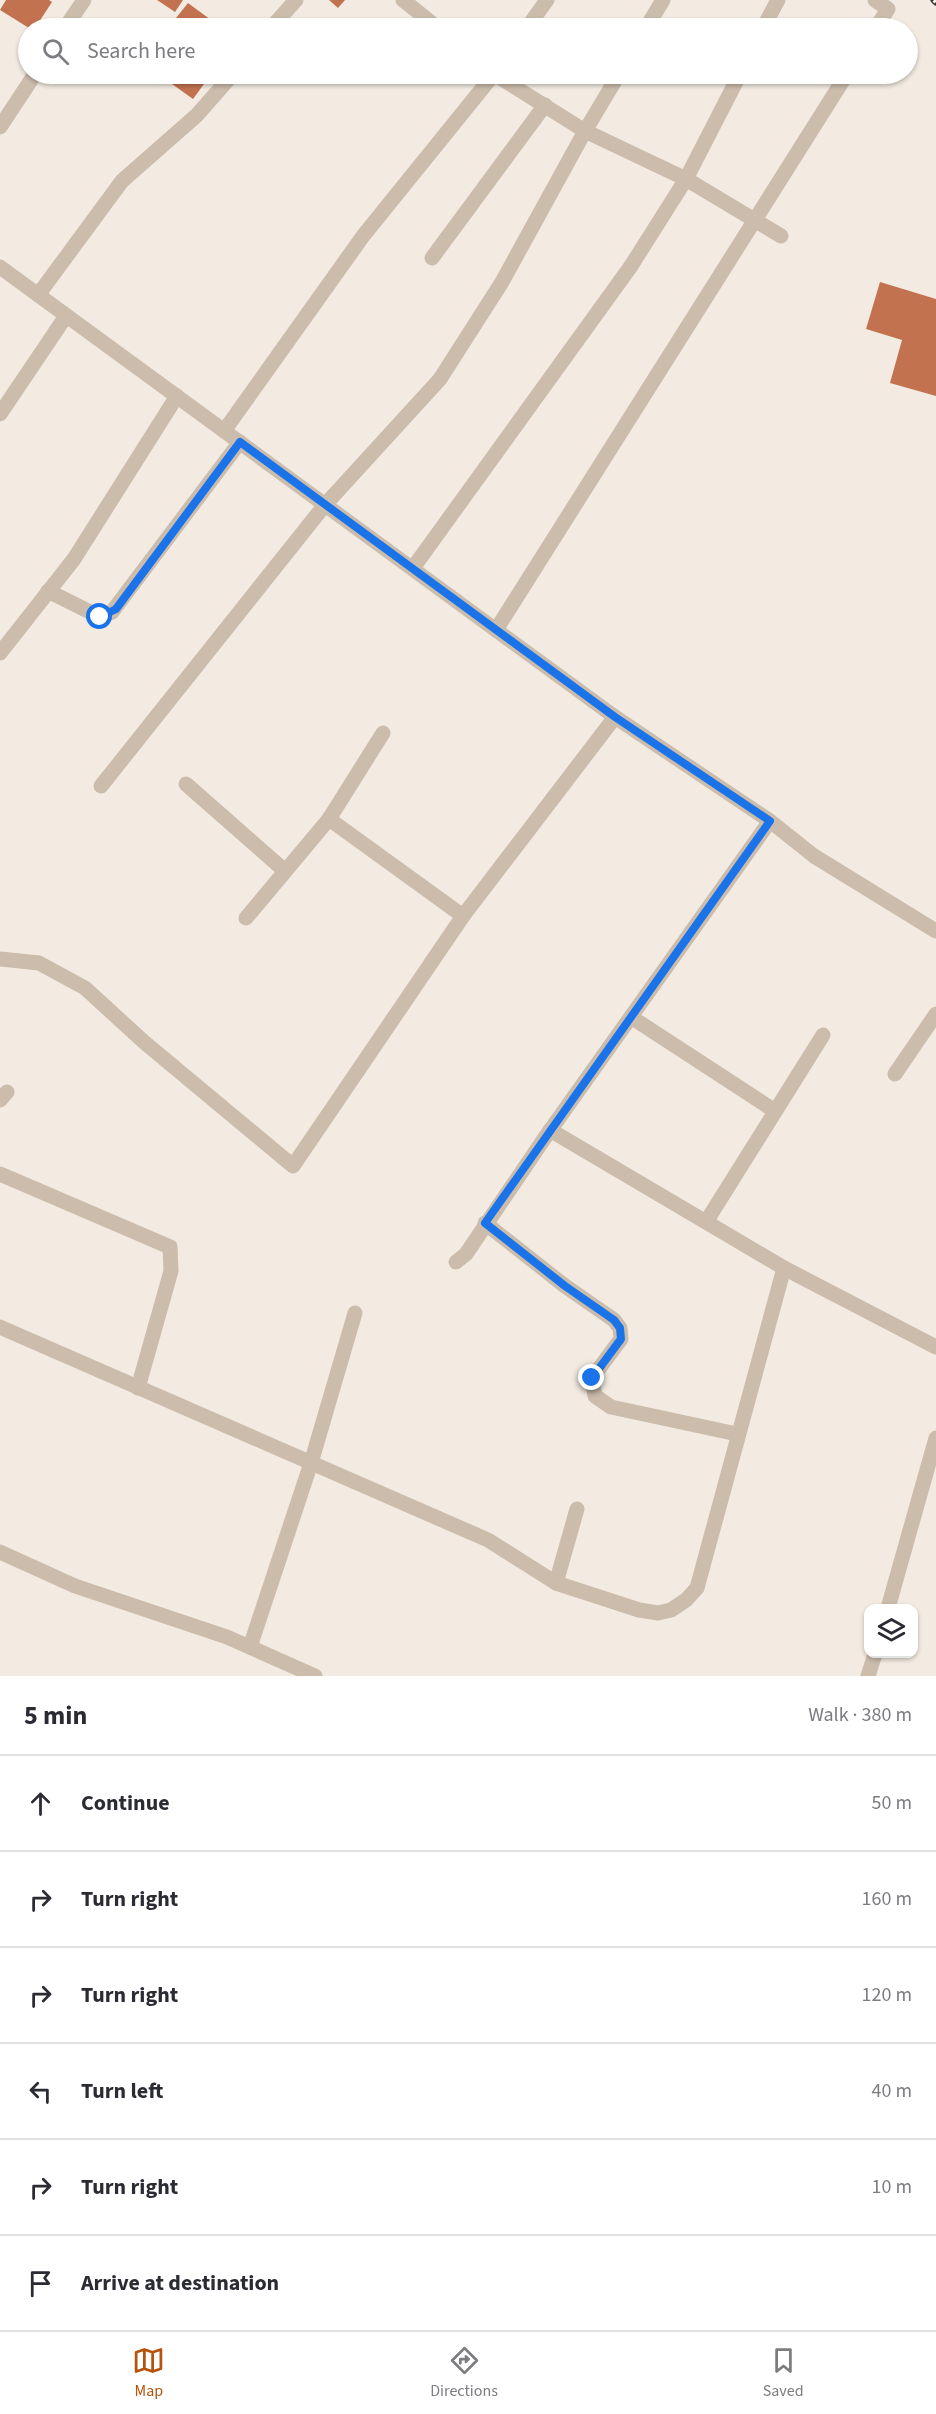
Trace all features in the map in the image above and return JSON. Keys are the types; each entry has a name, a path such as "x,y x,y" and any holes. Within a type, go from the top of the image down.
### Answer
{"street":[{"path":"280,18 296,0"},
{"path":"403,0 426,18"},
{"path":"534,18 548,0"},
{"path":"652,18 663,0"},
{"path":"768,18 778,0"},
{"path":"875,0 888,9 882,18"},
{"path":"71,18 82,1"},
{"path":"0,127 28,84"},
{"path":"38,295 122,181 197,115 224,84"},
{"path":"224,430 363,236 486,84"},
{"path":"510,84 585,131 687,179 781,236"},
{"path":"101,786 324,506 440,379 502,282 613,84"},
{"path":"413,568 631,266 687,179 735,84"},
{"path":"496,630 752,220 840,84"},
{"path":"432,258 545,105"},
{"path":"0,267 615,717 770,821 814,856 936,931"},
{"path":"0,414 66,316"},
{"path":"0,653 74,559 177,396"},
{"path":"48,591 100,617 112,612 240,442"},
{"path":"0,959 39,963 85,988 144,1042 293,1166 463,916 615,717"},
{"path":"246,918 329,819 384,733"},
{"path":"186,784 285,871"},
{"path":"329,819 463,916"},
{"path":"456,1262 466,1254 550,1130 770,821"},
{"path":"895,1074 936,1014"},
{"path":"631,1017 775,1111"},
{"path":"706,1222 822,1035"},
{"path":"550,1130 784,1268 936,1347"},
{"path":"0,1174 170,1247 171,1270 138,1388"},
{"path":"485,1223 565,1286 614,1320 620,1328 621,1339 592,1378 595,1396 610,1407 737,1434"},
{"path":"0,1328 488,1540 556,1583 639,1610 658,1613 671,1610 686,1600 697,1588 737,1434 784,1268"},
{"path":"250,1647 311,1463 355,1313"},
{"path":"889,1604 935,1444"},
{"path":"556,1583 577,1509"},
{"path":"0,1553 75,1586 250,1647 315,1676"},
{"path":"868,1676 873,1658"}],"building":[{"path":"6,0 49,0 52,2 42,18 18,18 18,21 0,10"},
{"path":"157,0 183,0 175,12"},
{"path":"329,0 345,0 338,8"},
{"path":"188,3 208,18 176,18"},
{"path":"172,84 204,84 193,99"},
{"path":"880,282 936,299 936,396 890,383 902,340 866,329"}],"route":[{"path":"100,617 116,609 240,442 324,506 413,568 615,717 770,821 485,1223 565,1286 614,1320 620,1328 621,1339 592,1378"}]}
